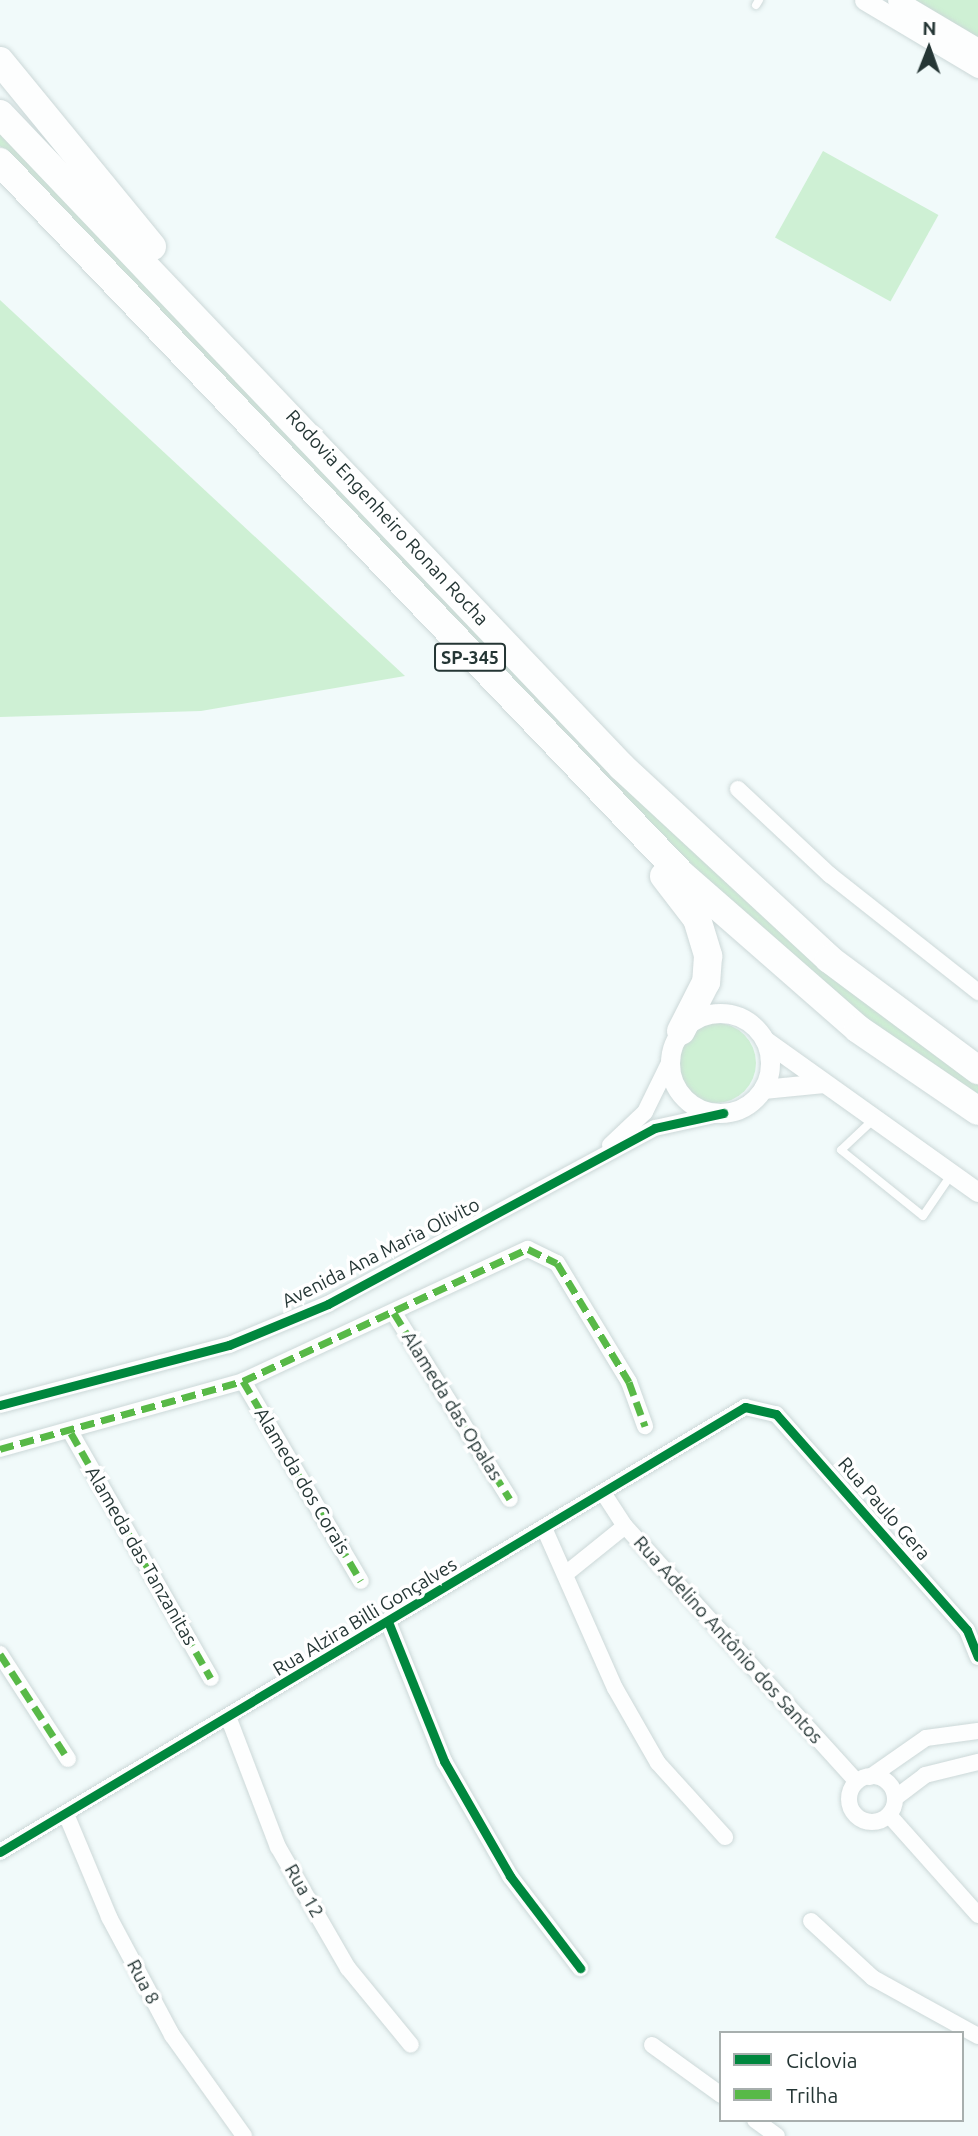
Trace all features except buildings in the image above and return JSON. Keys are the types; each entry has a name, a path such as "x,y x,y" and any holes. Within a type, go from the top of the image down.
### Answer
{"highway":[{"path":"0,61 318,445"},
{"name":"Rodovia Engenheiro Ronan Rocha","path":"0,114 622,767 748,888 912,1024 978,1070"},
{"name":"Rodovia Engenheiro Ronan Rocha","path":"0,162 598,790 719,908 858,1029 978,1111"},
{"path":"0,187 170,339"},
{"path":"598,790 703,931 706,982 681,1031"},
{"path":"912,1024 978,1058"}],"street":[{"path":"864,0 978,68"},
{"path":"897,0 978,48"},
{"path":"738,789 830,875 978,992"},
{"path":"766,1041 770,1074 753,1102 723,1114 692,1105 672,1079 669,1063 681,1031 694,1020 726,1013 749,1023 766,1041 978,1192"},
{"name":"Avenida Ana Maria Olivito","path":"598,1156 645,1112 669,1063"},
{"path":"763,1089 824,1083"},
{"name":"Avenida Ana Maria Olivito","path":"0,1405 229,1345 291,1319 655,1128 723,1114"},
{"path":"0,1449 71,1433 243,1381 394,1313 506,1255 546,1254 629,1382 645,1426"},
{"name":"Alameda das Opalas","path":"394,1313 510,1499"},
{"name":"Alameda dos Corais","path":"243,1381 361,1581"},
{"name":"Rua Alzira Billi Gonçalves","path":"0,1852 389,1624 745,1407"},
{"name":"Rua Paulo Gera","path":"745,1407 776,1414 967,1630 978,1657"},
{"name":"Alameda das Tanzanitas","path":"71,1433 211,1678"},
{"name":"Rua Adelino Antônio dos Santos","path":"604,1494 625,1527 863,1779"},
{"path":"568,1572 625,1527"},
{"path":"544,1528 568,1572 615,1688 652,1752 725,1837"},
{"path":"389,1624 444,1761 510,1876 580,1968"},
{"path":"0,1654 68,1759"},
{"name":"Rua 12","path":"229,1719 278,1847 348,1968 411,2045"},
{"path":"978,1731 926,1738 863,1779 849,1802 856,1815 876,1822 889,1815 895,1798 925,1775 978,1762"},
{"path":"863,1779 889,1784 895,1798"},
{"name":"Rua 8","path":"66,1814 109,1917 172,2035 244,2136"},
{"path":"889,1815 978,1914"},
{"path":"811,1922 873,1979 978,2036"},
{"path":"652,2045 719,2094"},
{"path":"758,2122 777,2136"}],"lane":[{"path":"875,1119 841,1150 923,1216 951,1175"}],"green space":[{"path":"913,0 978,0 978,38"},
{"path":"0,126 341,485 978,1082 978,1101 888,1036 682,860 0,146"},
{"path":"823,151 938,215 890,302 775,238"},
{"path":"0,300 405,676 201,711 0,717"},
{"path":"716,1023 731,1026 744,1035 753,1048 756,1063 753,1078 744,1091 731,1100 716,1103 701,1100 688,1091 679,1078 676,1063 679,1048 688,1035 701,1026"}],"marked path":[{"path":"0,1449 243,1381 528,1249 557,1263 629,1382 645,1426"},
{"path":"394,1313 510,1499"},
{"path":"243,1381 361,1581"},
{"path":"71,1433 211,1678"},
{"path":"0,1654 68,1759"}],"cycle path":[{"path":"0,1405 229,1345 328,1304 655,1128 723,1113"},
{"path":"0,1852 745,1407 776,1414 967,1630 978,1657"},
{"path":"389,1624 444,1761 510,1876 580,1968"}]}
